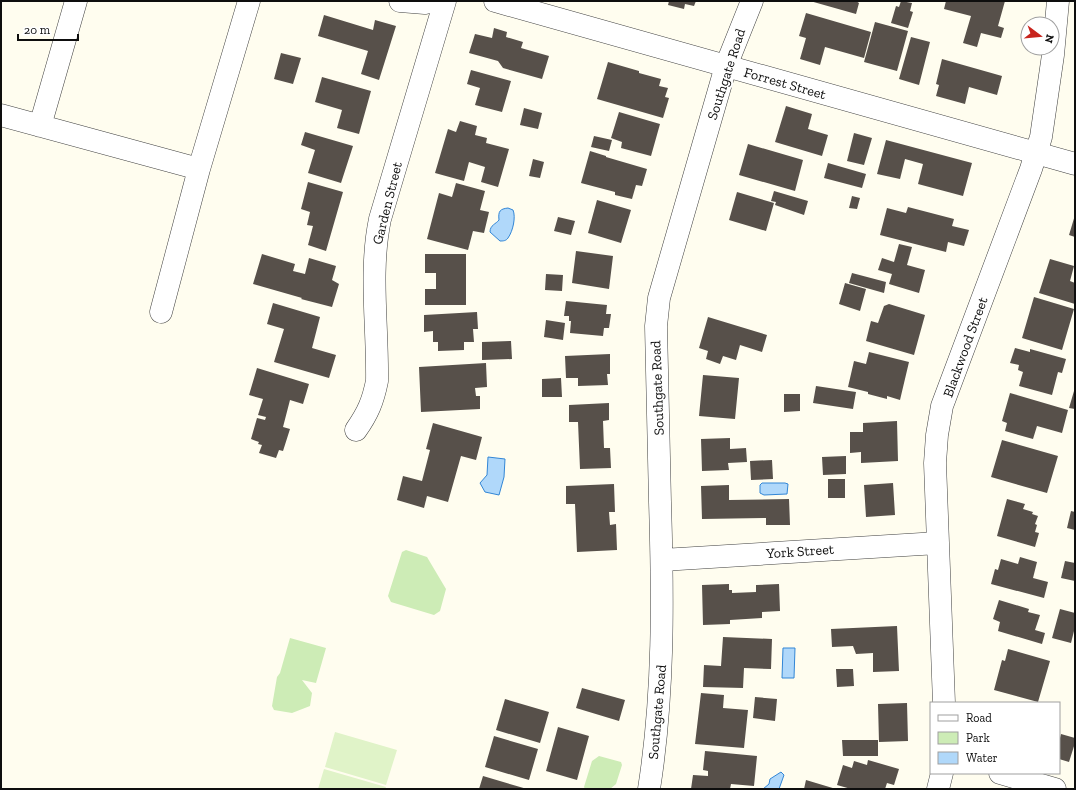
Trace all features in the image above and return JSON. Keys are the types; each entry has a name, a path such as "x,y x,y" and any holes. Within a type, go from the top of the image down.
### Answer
{"street":[{"path":"40,126 76,1"},
{"path":"162,312 199,170 249,1"},
{"path":"400,1 424,3 434,1"},
{"name":"Garden Street","path":"356,430 367,414 374,398 377,381 374,259 376,238 380,219 445,1"},
{"name":"Forrest Street","path":"495,1 1075,164"},
{"name":"Southgate Road","path":"649,789 656,742 661,678 662,560 656,326 659,298 726,66 752,1"},
{"name":"Blackwood Street","path":"944,702 935,463 937,435 942,406 1041,137 1053,55 1058,1"},
{"path":"1,115 199,170"},
{"name":"York Street","path":"662,560 938,543"},
{"path":"938,789 942,774"},
{"path":"1004,774 1056,789"}],"green space":[{"path":"406,550 427,557 446,589 440,611 434,615 391,602 388,596 402,552"},
{"path":"290,638 326,648 316,683 302,680 312,693 310,706 292,713 274,710 272,706 277,677 280,673"},
{"path":"335,732 397,750 386,785 325,767"},
{"path":"599,756 621,762 622,765 616,784 610,789 585,789 584,787 592,761"},
{"path":"324,769 386,787 385,789 318,789"}],"water":[{"path":"508,208 513,210 514,213 513,228 507,239 500,241 490,232 490,230 499,220 500,211"},
{"path":"488,457 505,459 504,477 499,495 485,492 480,483 487,475"},
{"path":"762,483 788,484 787,494 764,495 760,493 760,485"},
{"path":"783,648 795,648 794,678 782,678"},
{"path":"781,772 784,775 779,789 763,789 769,784 770,779"}],"building":[{"path":"669,1 696,1 694,6 685,4 684,9 668,5"},
{"path":"810,1 856,1 859,3 856,14"},
{"path":"901,1 912,3 910,11 913,12 908,28 891,23 896,6 899,7"},
{"path":"946,1 1005,1 998,26 1004,28 1001,38 981,33 977,47 963,43 971,16 944,9"},
{"path":"806,13 871,32 864,58 825,47 820,65 800,59 806,38 799,36"},
{"path":"324,15 373,30 375,20 396,26 379,80 361,74 368,51 318,36"},
{"path":"875,22 908,31 897,71 864,62"},
{"path":"494,28 507,32 506,37 523,42 521,48 549,56 542,79 503,68 498,61 469,53 475,34 492,38"},
{"path":"911,37 930,42 919,85 899,79"},
{"path":"281,53 301,58 293,84 274,79"},
{"path":"942,59 1002,76 997,95 969,87 965,104 936,96 939,85 936,84"},
{"path":"608,62 661,79 659,86 668,88 665,97 669,98 663,118 597,99"},
{"path":"471,70 511,81 502,112 475,105 480,88 467,84"},
{"path":"322,77 371,91 359,134 337,128 342,110 315,102"},
{"path":"786,106 812,114 808,129 828,135 822,156 775,142"},
{"path":"524,108 542,113 538,129 520,125"},
{"path":"619,112 660,124 651,156 621,148 622,142 611,138"},
{"path":"460,121 477,126 475,135 487,138 486,143 509,149 498,187 481,182 485,167 469,162 464,181 435,173 448,129 456,132"},
{"path":"305,132 353,146 341,183 308,173 315,150 301,145"},
{"path":"854,133 872,138 864,165 847,161"},
{"path":"594,136 612,140 609,151 591,147"},
{"path":"886,140 972,163 963,196 918,184 923,164 905,159 900,179 877,174"},
{"path":"748,144 803,160 795,191 739,175"},
{"path":"590,151 647,169 642,186 636,185 632,199 615,195 615,192 581,183"},
{"path":"533,159 544,162 540,178 529,176"},
{"path":"828,163 866,174 862,188 824,178"},
{"path":"308,182 343,192 326,251 308,245 313,226 307,225 310,212 301,209"},
{"path":"456,183 485,191 480,210 489,212 484,233 473,231 468,250 427,239 439,193 452,197"},
{"path":"774,191 808,201 804,215 775,205 776,202 771,201"},
{"path":"737,192 774,203 766,231 729,220"},
{"path":"852,196 860,198 857,209 849,208"},
{"path":"597,200 631,210 621,243 588,233"},
{"path":"908,207 954,219 952,226 969,230 964,246 948,242 946,252 880,235 887,208 906,213"},
{"path":"1075,215 1075,237 1069,235"},
{"path":"558,217 575,221 571,235 554,231"},
{"path":"899,244 912,247 907,265 925,270 919,293 889,284 892,274 878,270 882,258 894,262"},
{"path":"576,251 613,256 609,289 572,283"},
{"path":"262,254 295,264 293,271 305,274 309,258 336,266 332,280 339,284 332,307 253,284"},
{"path":"425,254 466,254 466,305 425,305 425,289 436,289 436,273 425,273"},
{"path":"1050,259 1074,266 1070,281 1075,283 1075,304 1039,293"},
{"path":"852,273 886,282 884,293 849,283"},
{"path":"546,274 563,275 562,291 545,290"},
{"path":"845,283 866,289 860,311 839,304"},
{"path":"1034,297 1074,309 1062,350 1022,338"},
{"path":"566,301 607,305 606,314 611,314 609,328 604,328 603,336 570,333 571,321 569,321 569,316 564,316"},
{"path":"273,303 320,317 312,348 336,355 329,378 274,362 284,329 267,324"},
{"path":"889,304 925,315 914,355 866,341 871,321 878,323 884,306"},
{"path":"477,312 478,329 473,329 474,342 464,342 464,350 438,351 438,342 433,342 433,331 424,332 424,315"},
{"path":"708,317 767,335 762,352 740,345 736,360 723,356 720,364 706,359 708,351 699,348"},
{"path":"546,320 565,323 563,340 544,337"},
{"path":"511,341 512,359 482,360 482,342"},
{"path":"1015,348 1030,352 1030,349 1066,359 1062,373 1058,372 1052,395 1019,386 1023,372 1018,370 1019,365 1010,363"},
{"path":"869,352 909,362 900,400 887,396 887,399 848,387 854,361 866,364"},
{"path":"610,354 610,374 607,374 608,385 578,386 578,378 566,378 565,356"},
{"path":"486,363 487,387 475,388 476,396 480,396 480,409 421,412 419,367"},
{"path":"257,368 309,384 303,404 290,400 283,427 290,429 283,451 279,450 276,458 259,453 262,445 251,439 257,418 265,420 266,417 258,415 263,399 249,395"},
{"path":"703,375 739,378 735,419 699,416"},
{"path":"561,378 562,397 542,397 542,379"},
{"path":"816,386 856,392 853,409 813,403"},
{"path":"1074,391 1075,392 1075,409 1069,408"},
{"path":"1010,393 1068,410 1062,433 1037,426 1033,439 1005,431 1007,423 1002,421"},
{"path":"784,394 800,394 800,411 784,412"},
{"path":"609,403 609,420 603,421 604,448 610,448 611,468 580,469 578,422 569,422 569,405"},
{"path":"897,421 898,461 861,463 861,452 850,453 850,432 863,432 863,423"},
{"path":"433,423 482,437 476,460 461,456 448,502 427,496 424,508 397,500 403,476 422,481 430,450 426,449"},
{"path":"730,438 730,449 746,448 747,462 728,463 729,470 702,471 701,439"},
{"path":"1002,440 1058,456 1047,493 991,477"},
{"path":"846,456 846,474 823,475 822,457"},
{"path":"772,460 773,479 751,480 750,461"},
{"path":"828,479 845,479 845,498 828,498"},
{"path":"893,483 895,515 866,517 864,485"},
{"path":"614,484 615,512 609,512 610,525 616,524 617,550 577,552 575,504 566,504 566,486"},
{"path":"729,485 729,500 789,499 790,525 766,525 766,518 702,519 701,486"},
{"path":"1007,499 1025,504 1023,509 1033,512 1032,514 1038,516 1035,524 1037,525 1035,532 1039,533 1035,547 997,536"},
{"path":"1071,511 1075,512 1075,530 1067,528"},
{"path":"1020,557 1037,562 1033,578 1048,582 1044,598 991,584 995,569 998,570 1001,559 1018,564"},
{"path":"1065,561 1075,563 1075,581 1061,578"},
{"path":"729,584 729,590 732,590 732,593 756,592 756,585 779,584 780,611 762,612 762,618 730,620 730,624 703,625 702,585"},
{"path":"999,600 1029,609 1028,612 1040,615 1035,630 1045,633 1042,644 998,631 1000,622 993,619"},
{"path":"1060,609 1075,613 1075,627 1071,643 1052,638"},
{"path":"897,626 899,671 873,672 873,653 856,654 853,646 832,647 831,629"},
{"path":"723,637 772,639 771,669 744,668 743,688 703,687 704,665 721,666"},
{"path":"1008,649 1050,661 1038,702 994,690 1002,660 1005,661"},
{"path":"836,669 853,669 854,686 837,687"},
{"path":"582,688 625,700 619,721 576,708"},
{"path":"701,693 724,695 723,708 748,710 744,748 695,744"},
{"path":"755,697 777,699 775,721 753,718"},
{"path":"505,699 549,712 540,743 496,730"},
{"path":"907,703 908,741 879,742 878,704"},
{"path":"558,727 589,736 577,780 546,771"},
{"path":"1061,734 1075,738 1075,743 1069,762 1060,759"},
{"path":"494,736 538,749 529,780 485,767"},
{"path":"842,740 878,740 878,756 843,756"},
{"path":"705,751 757,756 754,786 731,784 730,789 691,789 693,775 708,776 708,771 703,770"},
{"path":"868,760 899,769 894,785 887,783 885,789 851,789 837,785 843,765 852,768 854,761 867,765"},
{"path":"483,776 527,789 479,789"},
{"path":"806,780 836,789 804,789"}]}
